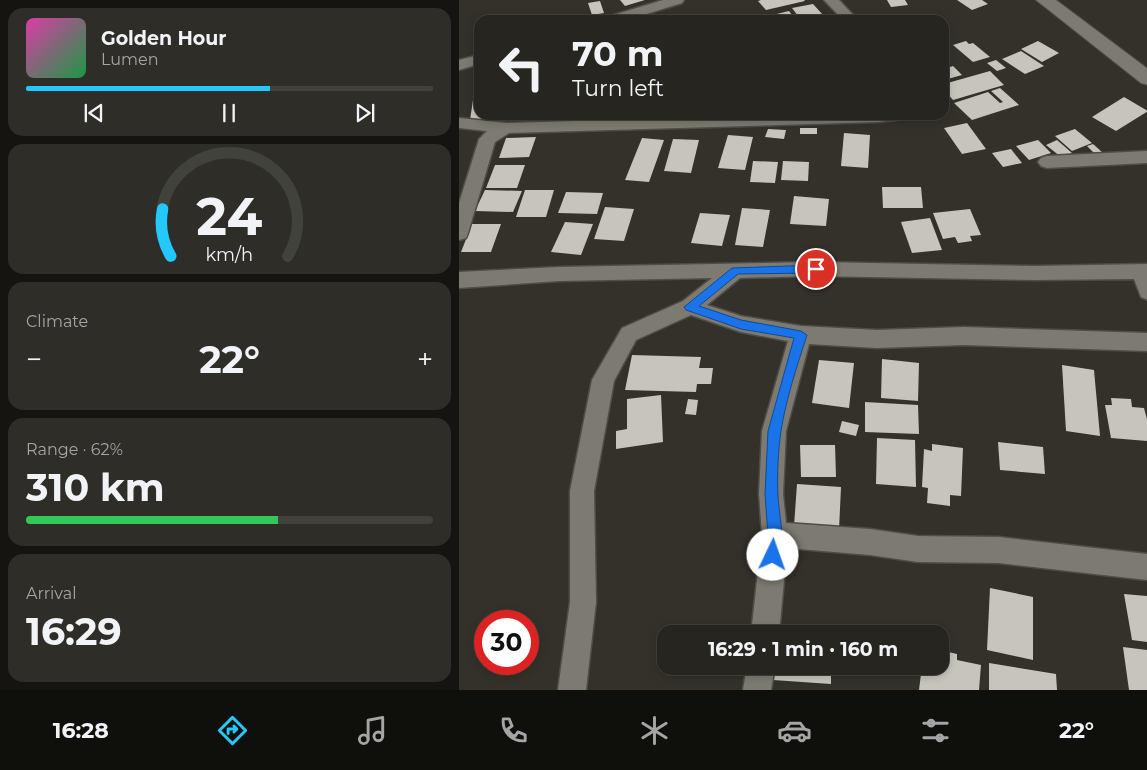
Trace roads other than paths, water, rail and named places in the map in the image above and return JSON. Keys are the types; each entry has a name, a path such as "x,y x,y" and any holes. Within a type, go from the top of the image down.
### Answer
{"street":[{"path":"831,0 846,15"},
{"path":"1045,0 1147,79"},
{"path":"627,15 666,2 667,15"},
{"path":"459,65 474,60"},
{"path":"459,123 506,128 705,120"},
{"path":"459,233 487,139 506,128"},
{"path":"1047,162 1147,157"},
{"path":"459,280 559,274 736,270 816,269 1035,273 1144,271 1147,292"},
{"path":"572,690 583,602 582,491 603,380 629,334 689,307 736,270"},
{"path":"689,307 741,324 801,335 877,339 964,336 1147,342"},
{"path":"766,625 775,535 771,494 775,431 792,362 801,335"},
{"path":"775,535 870,542 918,549 999,550 1147,567"},
{"path":"757,690 760,675"}]}
